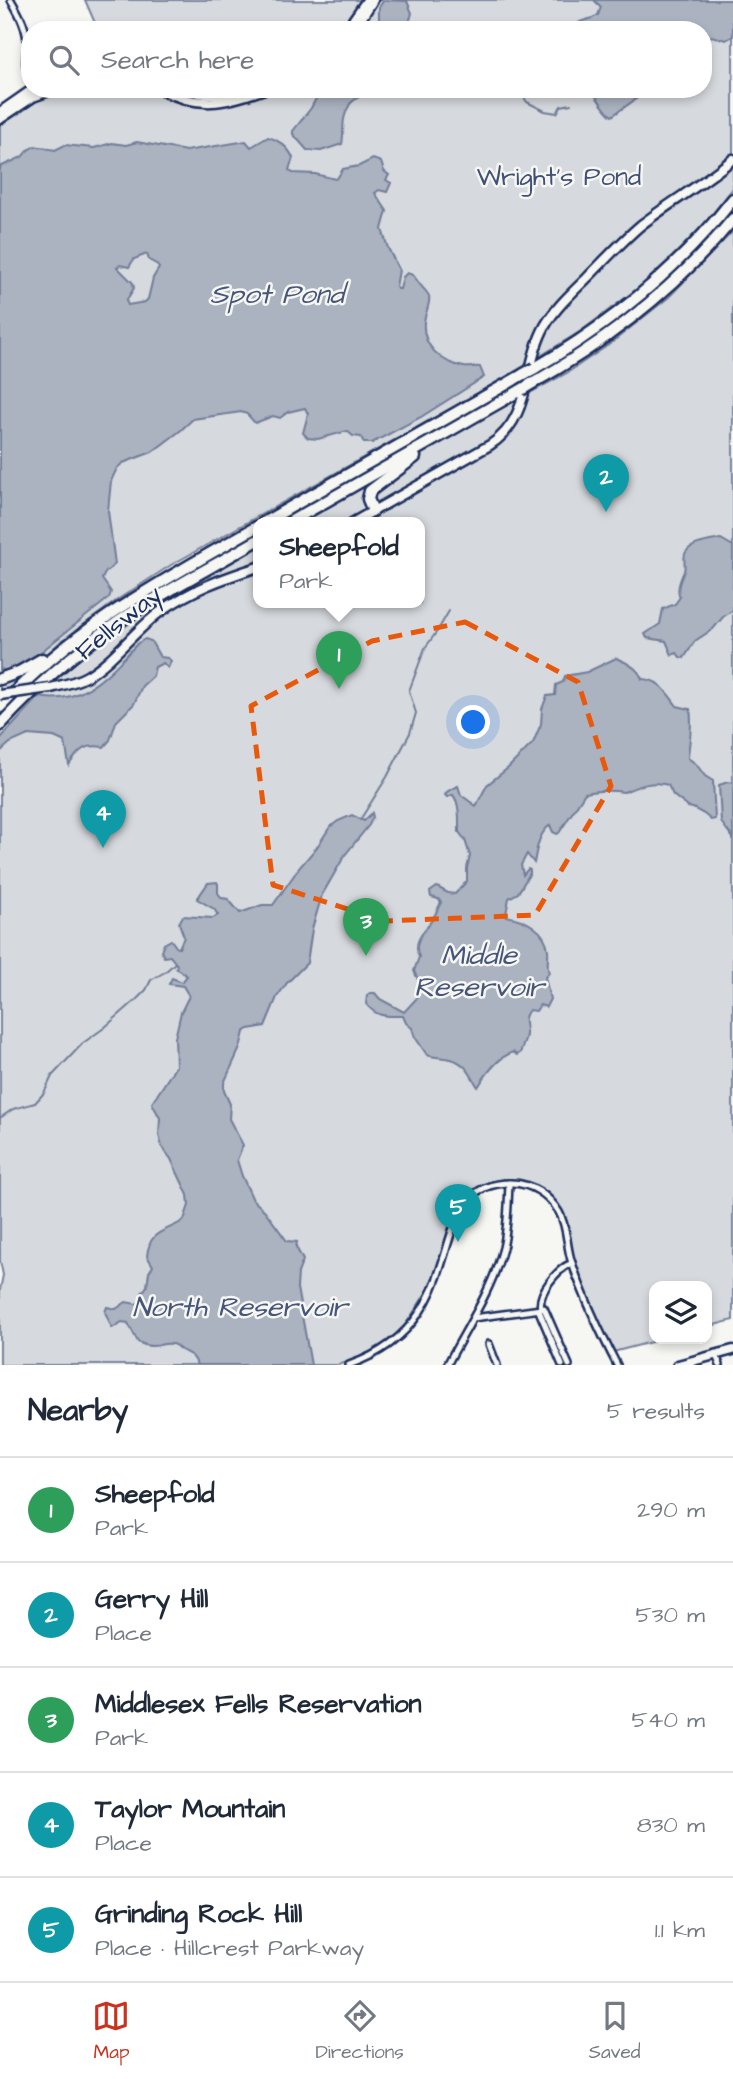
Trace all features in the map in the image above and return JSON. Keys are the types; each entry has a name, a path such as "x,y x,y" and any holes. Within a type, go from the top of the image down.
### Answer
{"highway":[{"path":"274,517 587,336 641,295 683,256 733,199"},
{"path":"299,517 585,352 641,311 684,273 733,219"},
{"path":"373,511 369,499 370,491 441,436"},
{"path":"0,707 64,647 128,601 253,529"},
{"path":"0,725 38,686 100,635 148,603 253,543"},
{"path":"0,679 19,672 64,647"}],"main road":[{"path":"352,21 366,0"},
{"path":"360,21 373,0"},
{"path":"0,111 21,97"},
{"path":"0,119 32,98"},
{"path":"184,98 194,102 224,98"},
{"path":"362,517 490,445 508,429 522,405 537,342 561,303 643,224 733,159"},
{"name":"Fellsway","path":"0,695 50,688 71,683 90,674 153,617 178,600 219,580 253,569"},
{"path":"680,1365 733,1350"}],"street":[{"path":"11,0 22,21"},
{"path":"447,1365 490,1283 503,1245 509,1183"},
{"path":"349,1365 387,1346 420,1312 436,1281 454,1222 470,1197 494,1184 509,1183 522,1183 535,1188 553,1204 564,1224 568,1250 582,1289 617,1365"},
{"path":"564,1266 568,1250"},
{"path":"562,1365 539,1311 541,1297 558,1271 572,1263"},
{"path":"473,1318 544,1308 569,1365"},
{"path":"489,1344 497,1365"},
{"path":"716,1355 720,1365"}],"highlighted area":[{"path":"465,622 578,682 611,786 535,915 385,921 273,885 251,706 372,641"}],"green space":[{"name":"Wright's Pond","path":"85,0 733,0 733,188 705,223 641,286 581,331 498,382 171,565 60,642 0,698 0,108 21,95 21,98 712,98 712,21 94,21"},
{"path":"733,231 733,1320 712,1326 712,1281 649,1281 649,1343 613,1352 608,1356 571,1273 571,1250 553,1200 538,1187 522,1180 503,1179 487,1183 462,1200 453,1213 431,1285 404,1327 383,1347 366,1356 338,1365 0,1365 0,1290 3,1275 0,1261 0,734 28,704 89,652 154,608 253,550 253,608 425,608 425,517 311,517 567,373 610,344 669,297"}],"water":[{"path":"384,0 407,1 412,13 410,21 379,21 379,7"},
{"path":"594,0 733,0 733,36 726,40 712,36 712,21 584,21 598,15 601,7"},
{"path":"316,98 357,98 347,110 342,144 321,151 307,150 293,134"},
{"path":"597,98 637,98 612,116"},
{"name":"Spot Pond","path":"268,137 272,138 291,154 293,158 289,170 293,173 315,174 335,179 343,169 359,166 373,159 381,162 384,171 389,175 386,180 391,183 387,192 379,190 375,193 387,211 382,229 399,270 396,287 400,289 407,273 414,276 429,296 424,331 430,346 448,362 464,367 480,367 484,377 421,417 372,443 364,443 361,437 353,436 347,431 318,439 308,438 303,433 308,414 305,408 288,412 280,418 273,416 255,423 247,414 241,412 193,419 152,452 117,468 111,481 108,511 115,564 102,579 111,592 109,598 32,659 8,671 0,669 0,167 22,157 35,146 55,150 65,145 94,148 112,143 126,145 137,142 186,151 246,141 251,147","holes":["147,254 149,260 159,268 153,278 148,299 128,305 126,301 134,288 133,283 117,267 129,267 134,259"]},
{"path":"721,539 733,546 733,610 695,641 684,658 677,653 672,655 666,641 647,638 645,634 660,624 663,609 675,604 680,597 678,588 685,569 684,556 687,550 701,543"},
{"path":"145,639 151,641 160,657 171,661 168,668 163,663 155,667 153,676 142,686 134,704 116,722 110,740 104,747 92,746 83,749 69,765 65,742 54,737 28,735 10,743 0,752 0,739 39,697 55,698 83,692"},
{"name":"Middle Reservoir","path":"616,658 635,669 642,679 658,684 677,706 690,709 688,758 713,781 715,819 711,820 688,807 673,795 668,785 651,783 624,792 585,793 559,833 553,832 550,825 546,829 539,842 534,863 527,854 521,865 523,875 528,869 530,873 518,893 509,898 506,916 533,926 543,936 548,950 549,973 545,977 550,999 546,1007 540,1005 536,1011 529,1010 527,1013 526,1035 520,1053 517,1055 513,1052 497,1062 478,1087 468,1071 457,1061 427,1055 403,1016 383,1015 370,1009 366,1004 367,995 375,993 380,999 404,1012 416,999 420,984 414,971 419,957 417,943 441,902 431,897 430,892 437,887 455,894 467,881 470,856 465,840 459,832 457,803 453,795 445,795 458,786 461,795 476,806 487,785 533,743 541,724 542,709 547,696 555,695 556,685 563,682 565,676 587,672"},
{"path":"733,783 733,838 721,822 719,785"},
{"name":"North Reservoir","path":"372,813 369,825 345,855 322,895 312,929 307,963 277,997 265,1026 244,1032 240,1048 224,1083 224,1091 230,1104 229,1119 243,1145 237,1160 242,1176 253,1200 265,1211 287,1241 297,1242 296,1247 303,1260 298,1273 297,1288 311,1365 197,1365 195,1359 174,1345 149,1346 138,1342 128,1323 122,1322 112,1328 105,1312 107,1307 116,1309 126,1302 139,1302 153,1266 147,1256 152,1240 160,1232 184,1220 189,1205 188,1195 171,1159 162,1147 159,1135 160,1118 152,1103 176,1066 175,1038 181,1012 189,996 183,986 169,984 172,978 182,982 187,976 176,968 177,965 170,956 164,957 161,951 164,944 171,940 179,948 184,937 179,923 183,916 213,918 218,915 214,909 197,899 208,883 217,882 218,893 222,898 228,899 240,913 262,905 273,905 330,827 352,815 364,821"}],"waterway":[{"path":"524,98 545,111 557,113 561,106 571,104"},
{"path":"360,820 410,733 416,713 409,691 425,648 449,611"},
{"path":"0,1118 13,1109 35,1103 44,1093 52,1076 83,1043 136,1000 151,980 175,963"}],"place":[{"name":"Gerry Hill","path":"606,512"},
{"name":"Sheepfold","path":"339,689"},
{"name":"Taylor Mountain","path":"103,848"},
{"name":"Middlesex Fells Reservation","path":"366,956"},
{"name":"Grinding Rock Hill","path":"458,1242"}]}
